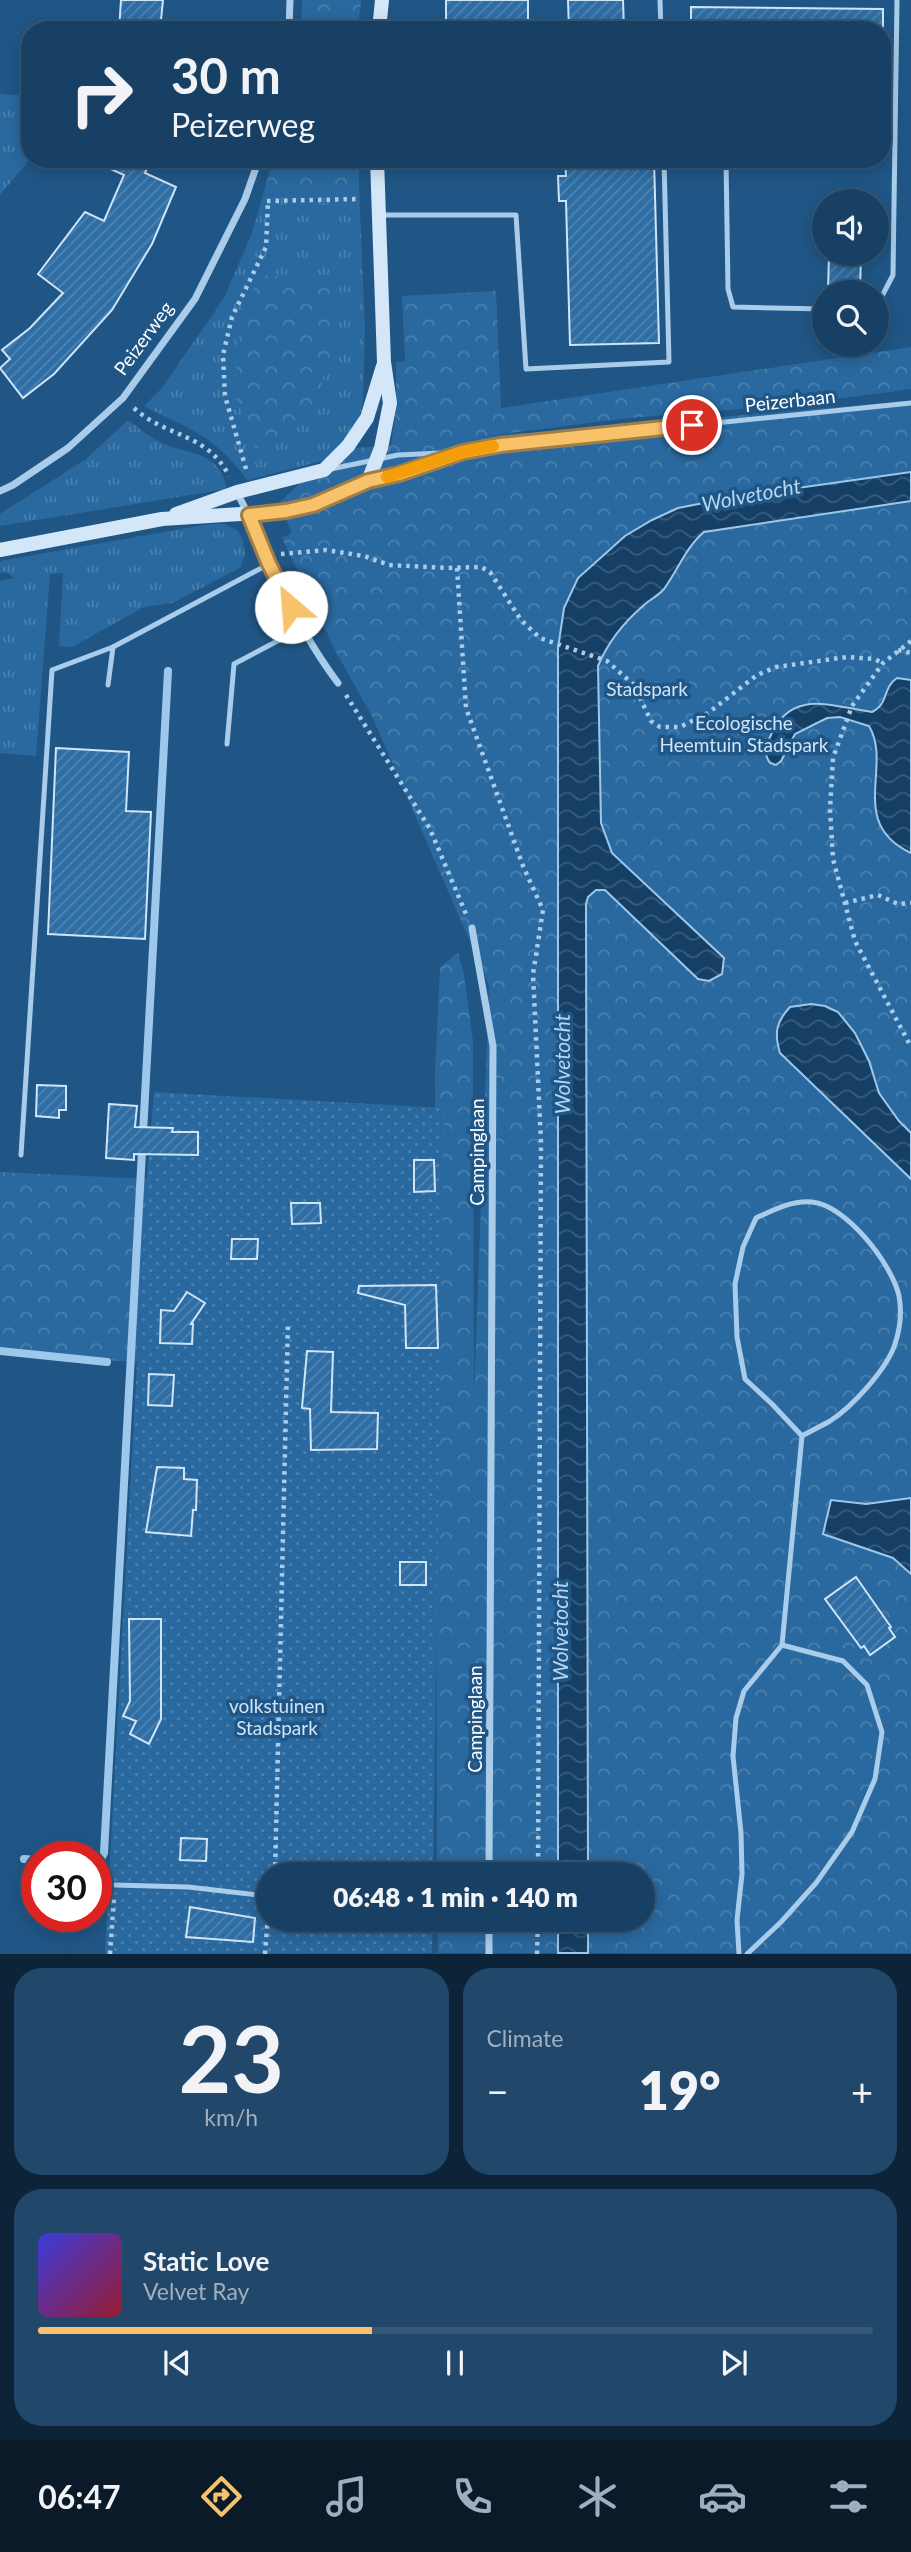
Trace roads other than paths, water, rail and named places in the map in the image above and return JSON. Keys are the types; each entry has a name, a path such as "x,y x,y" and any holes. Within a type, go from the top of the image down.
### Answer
{"street":[{"path":"289,21 290,0"},
{"path":"380,21 382,0"},
{"name":"Peizerweg","path":"0,491 68,448 123,398 195,299 245,199 257,168"},
{"path":"0,550 162,519 286,511 313,505 368,481 377,460 390,403 384,362 377,168"},
{"path":"162,519 244,490 324,470 348,446 367,418 384,362"},
{"path":"244,490 249,515 269,564 314,651 338,683"},
{"name":"Campinglaan","path":"472,928 493,1046 489,1862"},
{"path":"489,1932 489,1954"}],"lane":[{"path":"660,0 661,21"},
{"path":"889,283 893,275 897,0"},
{"path":"377,215 516,215 526,369 669,362 664,168"},
{"path":"726,168 728,289 733,307 812,309"},
{"name":"Peizerbaan","path":"377,460 398,455 463,452 501,445 911,403"},
{"name":"Peizerbaan","path":"368,481 399,474 463,452"},
{"path":"324,470 377,460"},
{"path":"21,1155 52,670 113,647 269,564"},
{"path":"227,744 234,664 302,628"},
{"path":"108,685 113,647"},
{"path":"738,1954 737,1920 742,1874 741,1833 733,1756 736,1718 744,1691 782,1645 802,1436 745,1379 737,1337 736,1284 743,1247 756,1218 785,1205 812,1202 829,1207 850,1221 874,1249 892,1278 899,1296 900,1321 895,1345 884,1366 845,1409 802,1436"},
{"path":"747,1954 816,1883 852,1832 875,1779 882,1732 867,1685 843,1661 782,1645"},
{"path":"115,1885 188,1887 256,1895"}],"water":[{"name":"Wolvetocht","path":"911,472 911,501 704,532 687,552 664,589 636,612 617,633 598,666 601,823 612,853 724,958 722,974 709,981 698,979 605,890 596,890 588,897 588,1862 558,1862 558,648 564,608 578,578 625,536 678,508 740,496"},
{"path":"897,678 911,680 911,853 892,841 881,826 875,793 877,758 869,726 840,717 827,718 795,734 781,761 776,765 770,763 766,753 770,737 779,721 789,711 814,704 872,712 881,705 889,686"},
{"path":"811,1004 838,1012 855,1033 869,1061 879,1093 911,1133 911,1179 780,1053 777,1034 782,1018 790,1007"},
{"path":"911,1498 911,1574 893,1558 823,1534 831,1500 866,1504"},
{"path":"558,1932 588,1932 588,1953 558,1953"}],"waterway":[{"path":"105,1841 168,671"},
{"path":"0,1351 107,1362"}],"park label":[{"name":"Stadspark","path":"647,688"},
{"name":"Ecologische Heemtuin Stadspark","path":"744,733"},
{"name":"volkstuinen Stadspark","path":"277,1716"}]}
